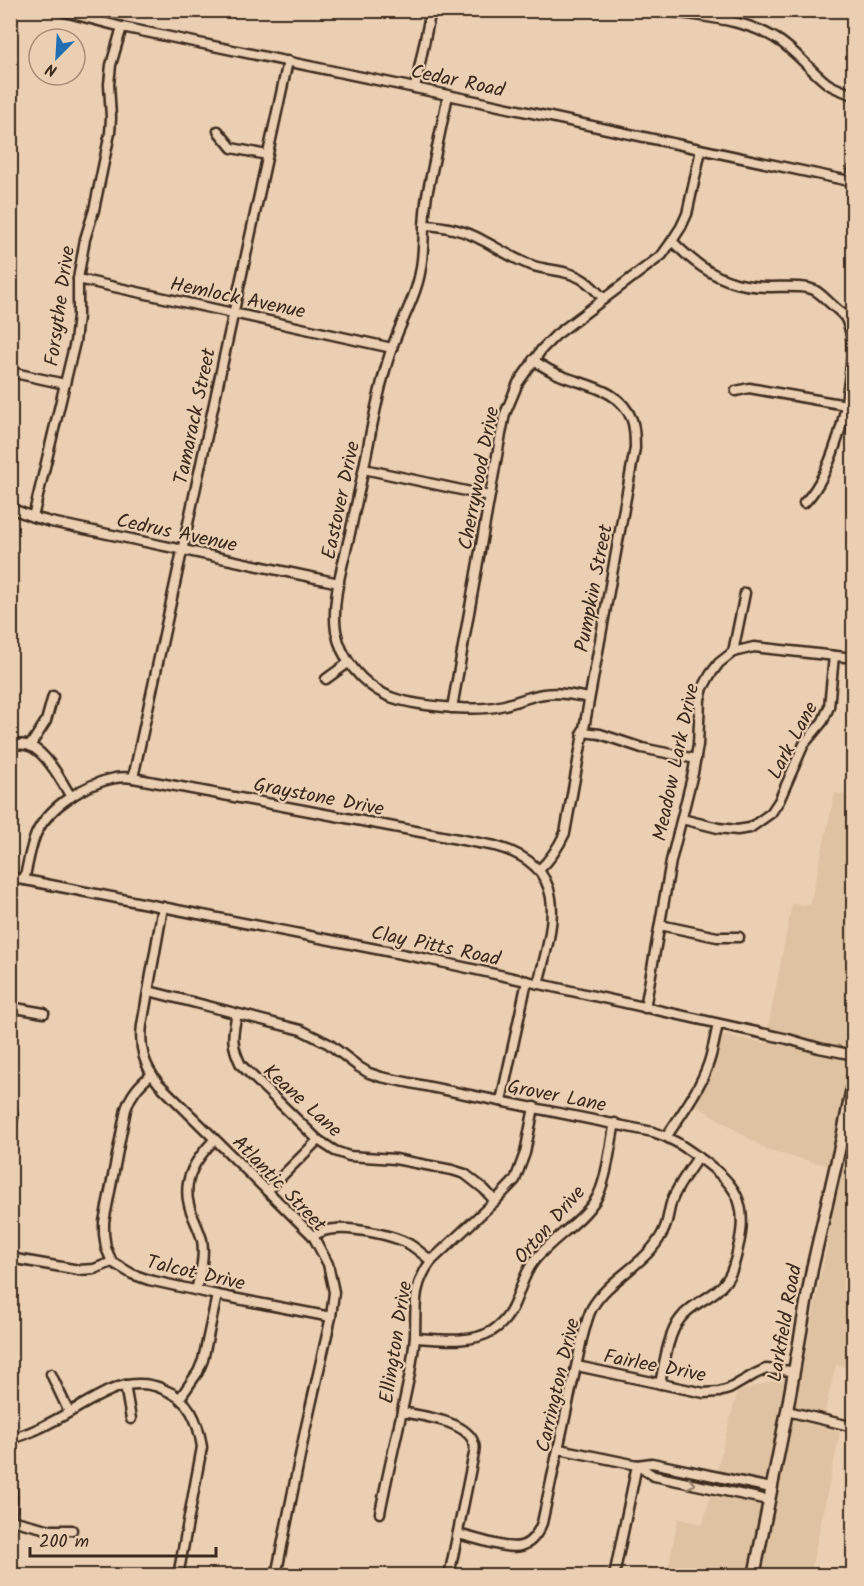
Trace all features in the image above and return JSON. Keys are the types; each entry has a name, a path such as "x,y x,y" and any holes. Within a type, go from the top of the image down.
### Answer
{"main road":[{"name":"Larkfield Road","path":"754,1575 787,1411 812,1269 854,1078"}],"street":[{"name":"Cedar Road","path":"57,10 122,27 852,181"},
{"path":"416,88 431,10"},
{"path":"662,10 735,22 756,28 794,51 828,84 854,95"},
{"name":"Forsythe Drive","path":"33,517 77,327 78,279 110,134 111,65 122,27"},
{"name":"Tamarack Street","path":"133,777 288,61"},
{"name":"Eastover Drive","path":"448,95 427,195 421,267 380,388 339,583 334,617 337,634 348,663 376,689 404,701 452,708 478,709 500,706 545,694 567,694 589,698"},
{"path":"218,131 232,148 267,156"},
{"name":"Cherrywood Drive","path":"452,708 505,414 518,383 533,360 556,336 662,255 681,227 687,213 701,150"},
{"path":"852,181 854,166"},
{"path":"424,225 461,231 480,238 532,266 577,276 590,284 604,299"},
{"path":"672,241 694,262 721,278 760,288 794,287 816,290 846,318 853,341 846,405 836,447 813,495 804,503"},
{"name":"Hemlock Avenue","path":"78,279 392,348"},
{"name":"Pumpkin Street","path":"533,360 563,376 610,394 624,406 632,420 635,434 632,469 565,833 550,860 539,870"},
{"path":"10,372 65,384"},
{"path":"736,391 749,388 846,405"},
{"path":"364,470 489,496"},
{"name":"Cedrus Avenue","path":"10,508 33,517 339,583"},
{"path":"745,593 733,652 754,647 854,658"},
{"name":"Meadow Lark Drive","path":"645,1008 671,861 696,759 700,699 703,688 719,663 733,652"},
{"name":"Lark Lane","path":"682,819 737,830 750,828 771,813 779,801 804,744 823,721 829,708 834,656"},
{"path":"326,679 348,663"},
{"path":"30,746 46,721 53,696"},
{"path":"582,732 600,734 642,748 696,759"},
{"path":"10,744 30,746 43,756 52,766 70,797"},
{"name":"Graystone Drive","path":"24,880 37,833 54,809 70,797 116,777 133,777 495,846 519,854 539,870"},
{"path":"538,984 550,933 553,906 546,883 539,870"},
{"name":"Clay Pitts Road","path":"10,877 427,959 854,1055"},
{"name":"Atlantic Street","path":"163,907 140,1039 144,1062 151,1075 214,1140 313,1236 328,1264 334,1292 331,1317 276,1575"},
{"path":"660,925 717,937 739,937"},
{"path":"501,1101 527,981"},
{"name":"Grover Lane","path":"149,991 300,1030 329,1044 359,1067 381,1077 653,1132 667,1136 698,1157 727,1180 735,1193 740,1206 741,1235 729,1277 711,1297 689,1310 673,1330 660,1384"},
{"path":"10,1007 44,1013"},
{"name":"Keane Lane","path":"237,1014 232,1033 236,1055 241,1065 318,1140 335,1151 349,1156 395,1159 465,1174 495,1201"},
{"path":"667,1136 703,1076 718,1024"},
{"path":"10,1258 80,1270 94,1269 112,1262 106,1248 104,1222 126,1109 137,1087 151,1075"},
{"path":"10,1102 12,1117 10,1132"},
{"name":"Ellington Drive","path":"380,1513 410,1370 415,1338 416,1295 423,1272 431,1261 515,1180 525,1153 534,1107"},
{"name":"Orton Drive","path":"415,1338 478,1337 491,1331 505,1320 513,1310 527,1271 535,1260 596,1200 603,1181 615,1123"},
{"path":"196,1290 201,1270 202,1242 188,1204 188,1182 192,1169 201,1154 214,1140"},
{"path":"267,1191 318,1140"},
{"name":"Carrington Drive","path":"458,1534 508,1548 519,1547 531,1541 538,1533 559,1449 582,1339 591,1309 599,1298 658,1242 665,1229 677,1189 698,1157"},
{"path":"313,1236 337,1228 384,1235 398,1238 409,1244 431,1261"},
{"name":"Talcot Drive","path":"112,1262 141,1277 217,1295 331,1317"},
{"path":"180,1398 191,1384 203,1360 217,1295"},
{"name":"Fairlee Drive","path":"577,1366 704,1394 729,1389 766,1369 793,1371"},
{"path":"51,1374 69,1412"},
{"path":"10,1439 33,1431 108,1391 125,1385 139,1383 155,1386 180,1398 190,1410 199,1429 202,1447 178,1575"},
{"path":"125,1385 131,1419"},
{"path":"787,1411 854,1427"},
{"path":"402,1412 460,1427 474,1443 449,1575"},
{"path":"559,1449 637,1465 652,1463 771,1488"},
{"path":"637,1465 654,1476 768,1500"},
{"path":"614,1575 637,1465"},
{"path":"723,1490 725,1478"},
{"path":"10,1480 13,1492 11,1520 51,1530 72,1530"}],"shaded area":[{"path":"835,793 853,797 854,1360 851,1368 836,1365 821,1427 840,1432 810,1575 675,1575 676,1570 669,1565 678,1518 703,1524 737,1392 783,1378 800,1382 842,1169 769,1151 694,1104 712,1068 720,1035 765,1043 792,904 810,905"}]}
